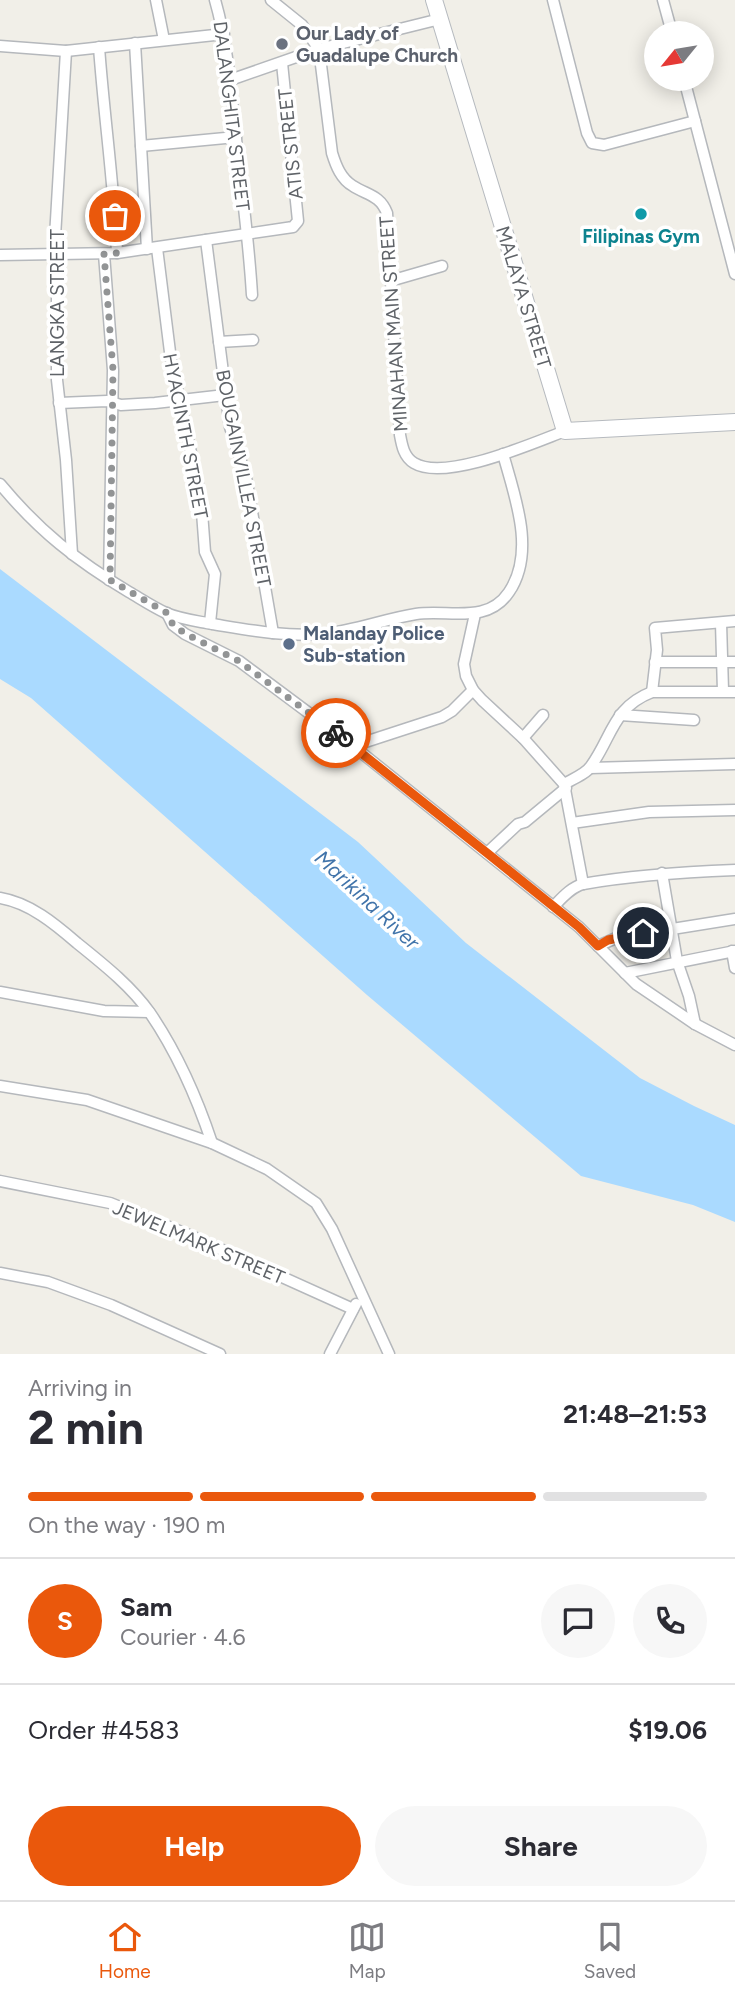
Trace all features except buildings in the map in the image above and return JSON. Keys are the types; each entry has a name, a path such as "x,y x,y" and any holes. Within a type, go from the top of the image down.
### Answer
{"street":[{"path":"156,0 164,40"},
{"name":"DALANGHITA STREET","path":"215,0 230,80 253,295"},
{"path":"271,0 302,25 320,50"},
{"name":"MALAYA STREET","path":"434,0 565,431"},
{"path":"553,0 592,143 604,145 695,121"},
{"path":"663,0 669,21"},
{"path":"230,80 320,50 440,19"},
{"path":"0,46 66,51 223,34"},
{"name":"HYACINTH STREET","path":"135,43 141,146 152,249 179,400 201,499 205,552 215,574 210,623"},
{"path":"99,47 117,253"},
{"name":"MINAHAN MAIN STREET","path":"320,50 335,162 346,181 371,193 384,206 388,220 400,435 407,456 415,464 441,469 503,454 565,431"},
{"name":"LANGKA STREET","path":"66,51 54,254 59,403 72,554"},
{"name":"ATIS STREET","path":"247,233 293,227 297,224 282,63"},
{"path":"687,91 735,274"},
{"path":"141,146 236,137"},
{"path":"0,255 117,253 247,233"},
{"name":"BOUGAINVILLEA STREET","path":"206,240 230,427 246,477 273,633"},
{"path":"104,254 113,402 110,580"},
{"path":"390,281 442,266"},
{"path":"219,342 253,340"},
{"path":"59,403 113,402 121,405 225,395"},
{"path":"565,431 735,422"},
{"path":"0,484 36,526 72,554 167,613 273,633 332,633 426,612 475,614 488,610 505,597 521,564 522,547 517,508 503,454"},
{"path":"167,613 173,625 239,661 353,746 553,907 636,984 695,1024 735,1045"},
{"path":"475,614 464,664 473,690 523,738 565,786 583,884"},
{"path":"652,692 657,650 655,628 735,621"},
{"path":"721,623 723,691"},
{"path":"655,662 735,662"},
{"path":"353,746 447,715 473,690"},
{"path":"487,853 518,824 525,822 565,786 590,768 629,704 652,692 735,692"},
{"path":"523,738 543,715"},
{"path":"620,715 694,720"},
{"path":"590,768 735,764"},
{"path":"572,823 649,812 735,810"},
{"path":"553,907 565,894 583,884 662,873 735,870"},
{"path":"662,873 677,961 695,1024"},
{"path":"0,898 47,918 120,979 149,1012 187,1078 212,1143"},
{"path":"598,946 616,938 735,919"},
{"path":"625,973 734,951 735,968"},
{"path":"0,992 104,1011 149,1012"},
{"path":"0,1086 87,1100 212,1143 267,1169 316,1203 332,1229 389,1354"},
{"name":"JEWELMARK STREET","path":"0,1181 110,1203 189,1234 353,1309"},
{"path":"0,1273 61,1287 220,1354"},
{"path":"330,1354 361,1296"}],"water":[{"name":"Marikina River","path":"0,569 358,842 466,943 640,1078 735,1125 735,1222 693,1205 581,1176 367,995 31,698 0,679"}],"way so far":[{"path":"115,216 117,253 104,254 113,370 110,580 167,613 173,625 186,634 259,674 336,733"}],"place":[{"name":"Our Lady of Guadalupe Church","path":"282,44"},
{"name":"Filipinas Gym","path":"641,214"},
{"name":"Malanday Police Sub-station","path":"289,644"}],"route":[{"path":"336,733 579,927 598,946 608,940 643,933"}]}
